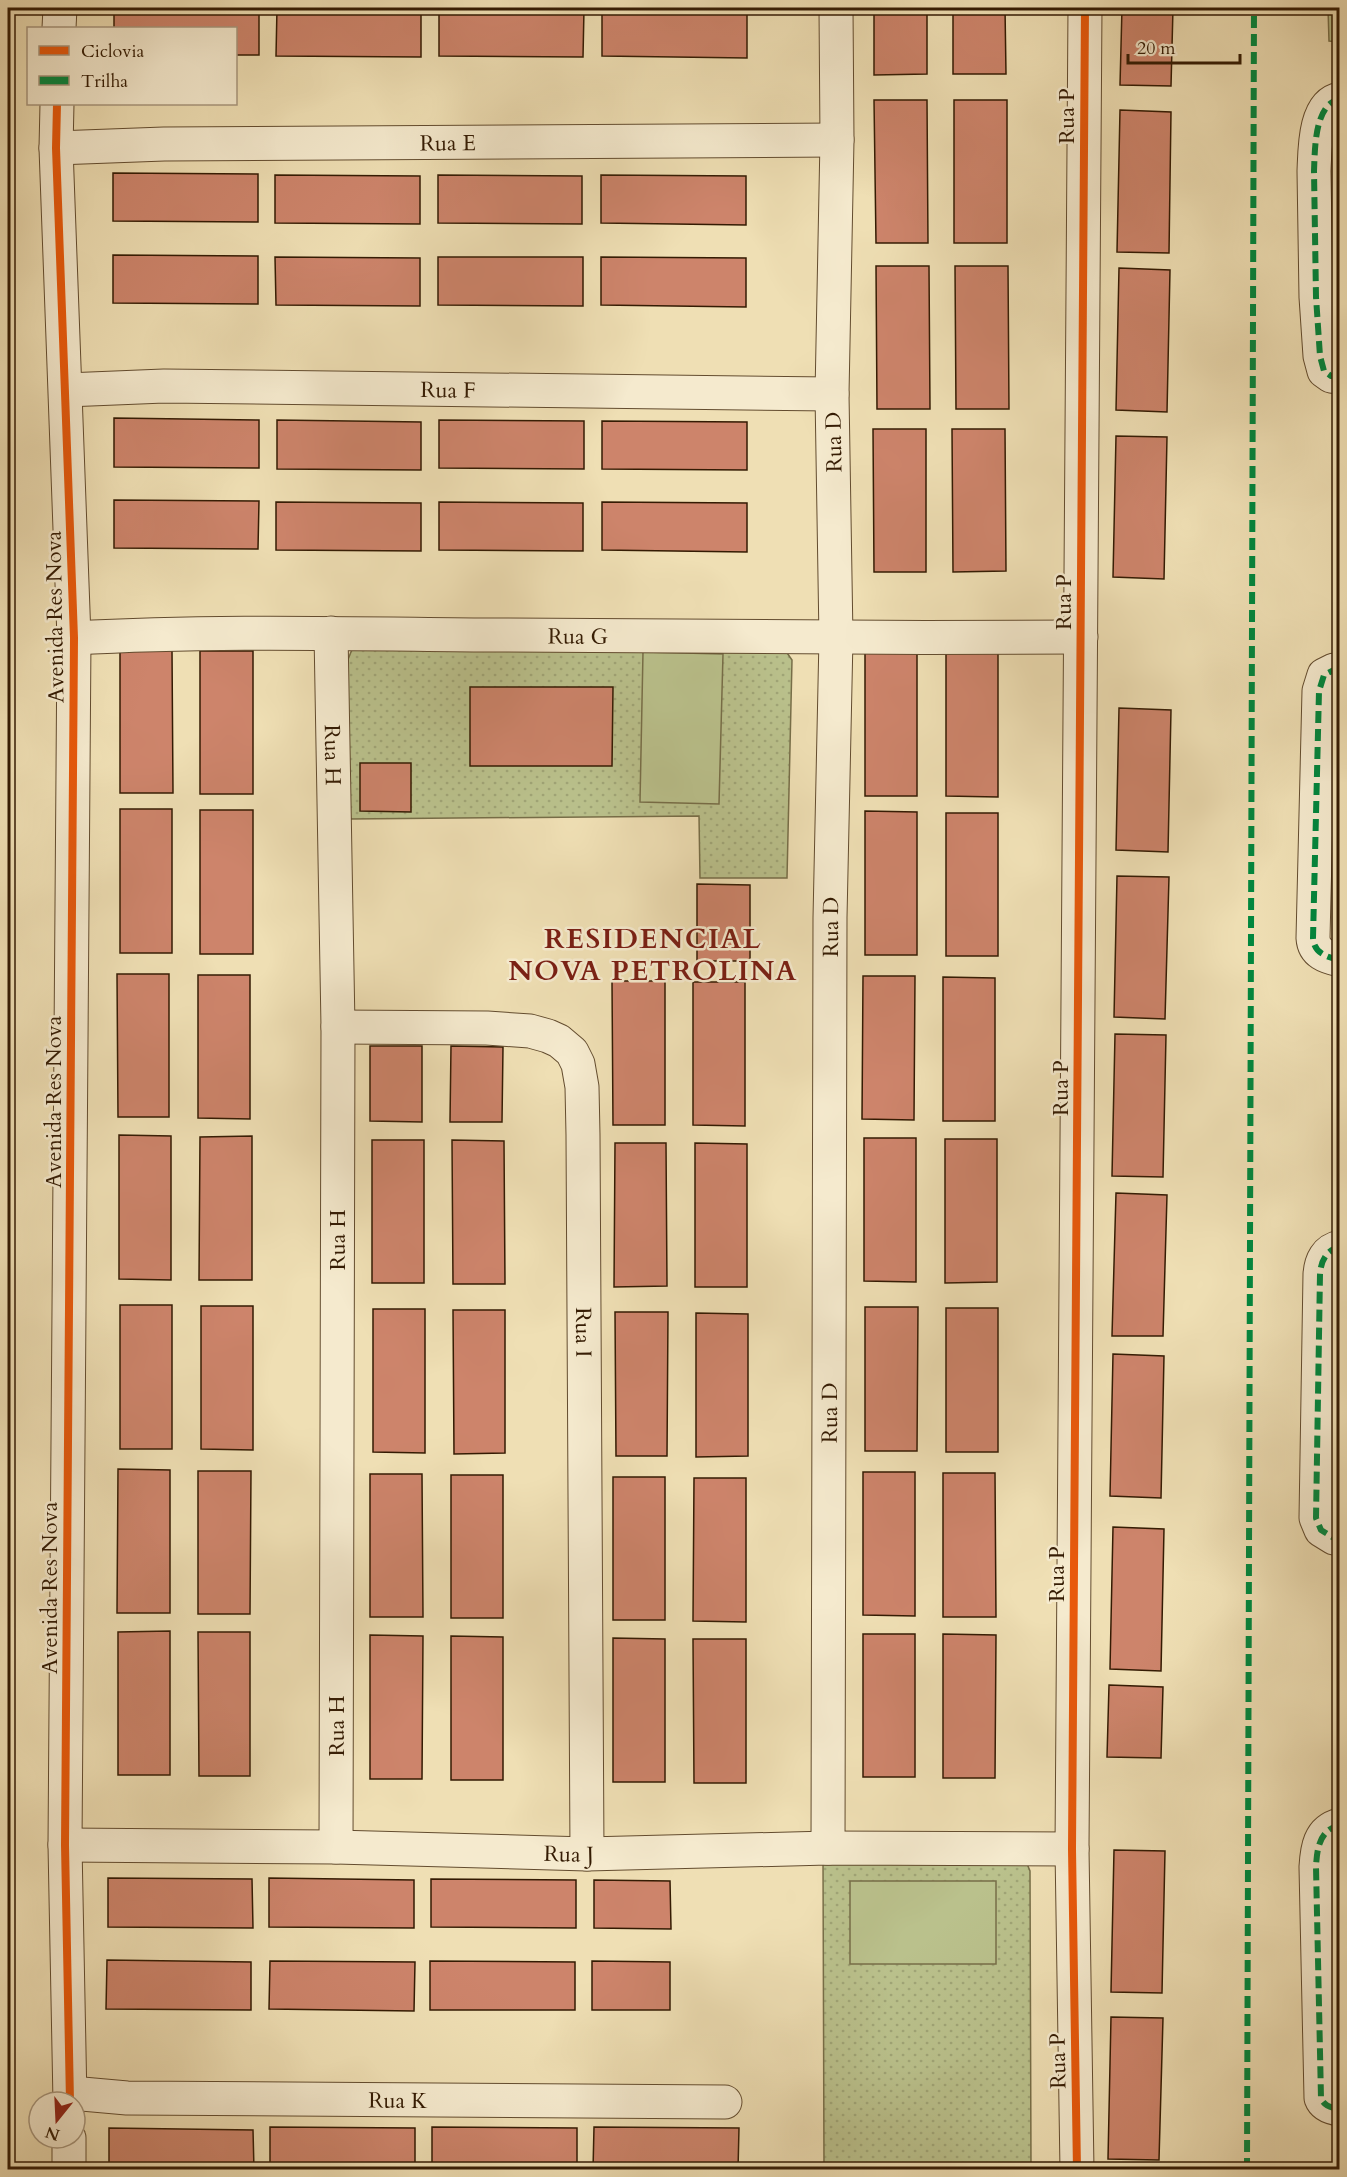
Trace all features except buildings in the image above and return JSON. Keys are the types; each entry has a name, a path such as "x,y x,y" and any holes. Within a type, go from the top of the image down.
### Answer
{"street":[{"path":"59,27 60,8"},
{"name":"Rua D","path":"828,1848 830,918 836,638 832,394 837,140 836,8"},
{"name":"Rua P","path":"1077,2169 1072,1849 1085,8"},
{"path":"1340,99 1328,103 1322,114 1315,150 1314,171 1316,297 1320,356 1324,371 1340,376"},
{"name":"Avenida Res Nova","path":"57,105 56,148 74,638 65,1845 70,2090"},
{"name":"Rua E","path":"56,148 176,144 837,140"},
{"name":"Rua F","path":"66,390 164,386 832,394"},
{"name":"Rua G","path":"74,638 129,635 331,633 836,638 1081,637"},
{"name":"Rua H","path":"331,633 338,1027 336,1847"},
{"path":"1340,670 1324,675 1318,692 1313,938 1314,947 1318,951 1340,960"},
{"name":"Rua I","path":"338,1027 487,1028 530,1031 559,1041 572,1052 578,1064 582,1087 583,1135 586,1854"},
{"path":"1340,1247 1331,1250 1324,1258 1320,1274 1316,1506 1318,1527 1330,1536 1340,1539"},
{"path":"1340,1825 1329,1829 1322,1837 1317,1852 1316,1867 1321,2098 1322,2102 1329,2107 1340,2109"},
{"name":"Rua J","path":"65,1845 336,1847 586,1854 828,1848 1072,1849"},
{"name":"Rua K","path":"87,2097 725,2102"},
{"path":"69,2150 69,2169"}],"green space":[{"path":"1328,8 1339,8 1339,42 1329,41"},
{"path":"353,647 783,647 792,660 787,878 700,878 699,816 350,819 347,662"},
{"path":"643,652 723,654 719,804 640,802"},
{"path":"823,1857 1025,1859 1030,1871 1031,2169 824,2169"},
{"path":"850,1881 996,1881 996,1964 850,1964"}],"marked path":[{"path":"1247,2170 1254,8"},
{"path":"1340,99 1331,103 1321,118 1316,140 1314,171 1316,297 1320,356 1324,371 1331,376 1340,377"},
{"path":"1340,670 1324,675 1319,691 1313,938 1318,951 1340,960"},
{"path":"1340,1247 1335,1248 1325,1257 1320,1274 1316,1518 1321,1530 1340,1539"},
{"path":"1340,1825 1328,1831 1320,1841 1316,1867 1321,2098 1329,2106 1340,2109"}],"cycle path":[{"path":"1077,2170 1072,1849 1085,8"},
{"path":"57,105 56,148 74,638 65,1845 70,2090"}],"district":[{"name":"RESIDENCIAL NOVA PETROLINA","path":"653,954"}]}
